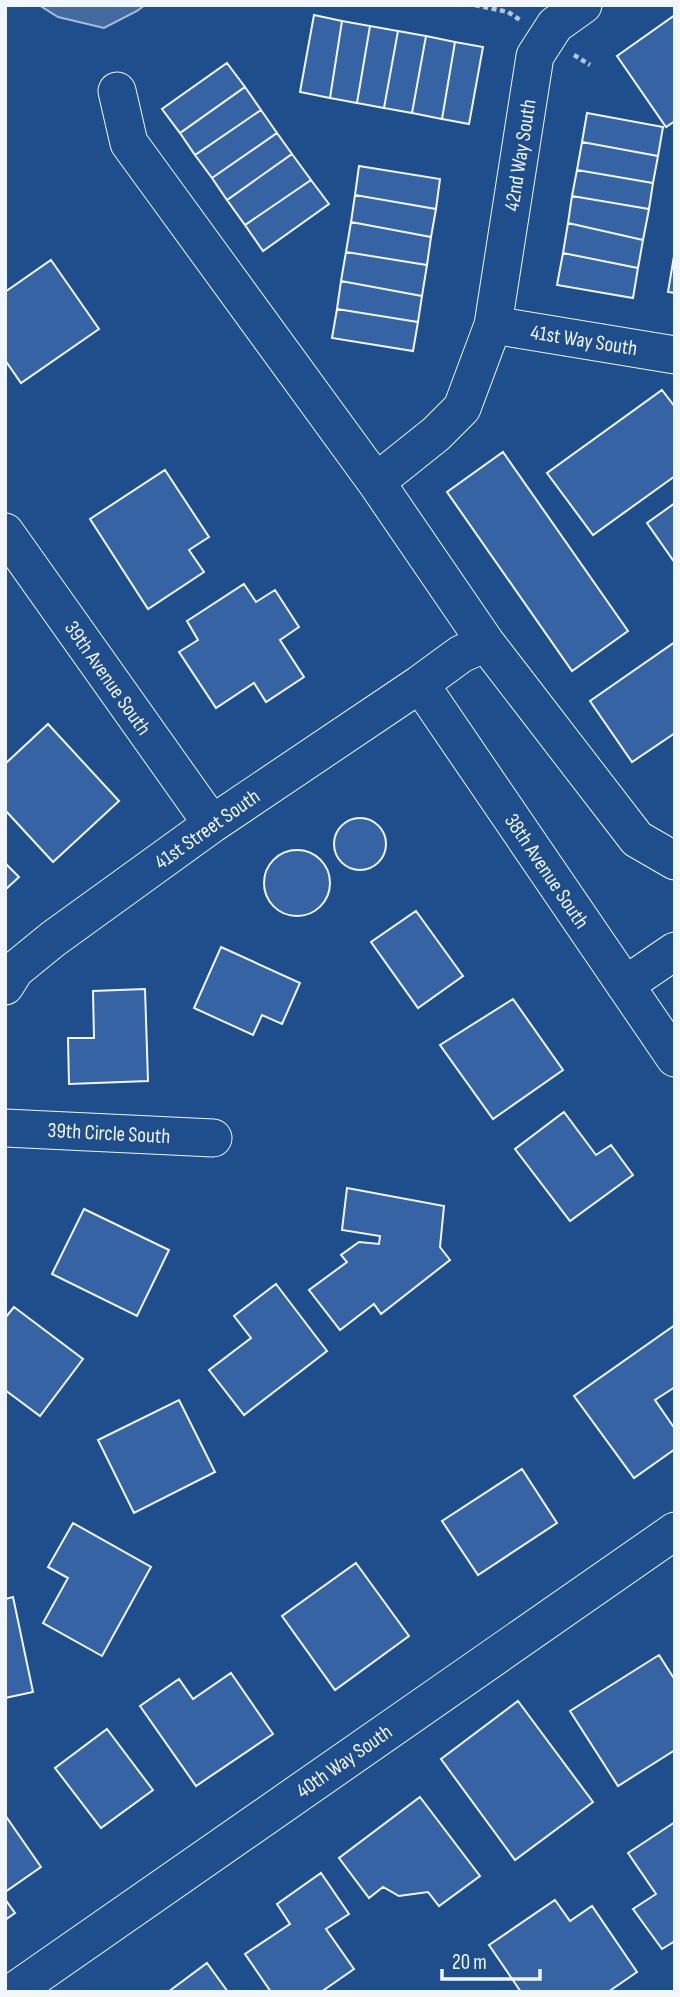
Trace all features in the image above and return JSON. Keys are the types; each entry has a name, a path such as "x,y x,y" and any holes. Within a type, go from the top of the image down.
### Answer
{"street":[{"name":"42nd Way South","path":"376,482 436,434 462,408 493,325 535,56 555,25 583,5"},
{"path":"117,91 129,143 376,482 486,643 637,839 675,861"},
{"name":"41st Way South","path":"493,325 675,355"},
{"name":"39th Avenue South","path":"5,532 212,824"},
{"name":"41st Street South","path":"5,986 15,970 53,939 212,824 461,654 486,643"},
{"name":"38th Avenue South","path":"420,684 675,1058"},
{"path":"625,985 675,951"},
{"name":"39th Circle South","path":"5,1128 213,1138"},
{"name":"40th Way South","path":"13,1992 675,1531"}],"path":[{"path":"475,5 498,10"}],"water":[{"path":"39,5 145,5 104,28 58,17"}],"building":[{"path":"314,15 342,21 330,98 300,92"},
{"path":"675,15 675,121 666,127 617,56"},
{"path":"342,21 370,26 357,103 330,98"},
{"path":"370,26 398,31 384,108 357,103"},
{"path":"398,31 426,36 412,113 384,108"},
{"path":"426,36 455,42 442,119 412,113"},
{"path":"455,42 483,47 469,124 442,119"},
{"path":"227,63 245,87 180,133 162,109"},
{"path":"245,87 261,110 195,155 180,133"},
{"path":"261,110 277,133 212,178 195,155"},
{"path":"587,113 663,127 658,156 582,142"},
{"path":"277,133 292,154 227,200 212,178"},
{"path":"582,142 658,156 653,183 577,170"},
{"path":"292,154 311,180 245,225 227,200"},
{"path":"359,166 440,179 436,209 355,195"},
{"path":"577,170 653,183 649,209 572,196"},
{"path":"311,180 329,204 263,251 245,225"},
{"path":"355,195 436,209 431,237 351,222"},
{"path":"572,196 649,209 643,240 568,223"},
{"path":"351,222 431,237 427,265 346,252"},
{"path":"568,223 643,240 638,268 563,253"},
{"path":"675,250 675,293 668,292"},
{"path":"346,252 427,265 422,296 341,281"},
{"path":"563,253 638,268 633,298 557,285"},
{"path":"51,260 99,329 21,383 5,360 5,292"},
{"path":"341,281 422,296 418,322 337,309"},
{"path":"337,309 418,322 413,351 332,338"},
{"path":"662,390 675,407 675,476 593,535 547,473"},
{"path":"503,452 628,631 572,671 447,492"},
{"path":"165,470 209,537 189,550 204,572 148,609 90,519"},
{"path":"675,503 675,563 647,523"},
{"path":"244,584 256,602 275,590 299,627 280,640 304,677 266,702 254,683 216,708 179,652 198,640 187,621"},
{"path":"675,642 675,733 632,762 590,701"},
{"path":"48,724 119,801 53,862 5,810 5,764"},
{"path":"360,818 370,820 378,826 384,834 384,854 378,862 370,868 360,870 350,868 342,862 336,854 334,844 336,834 342,826 350,820"},
{"path":"297,850 310,852 325,865 330,883 328,896 315,911 297,916 284,914 269,901 264,883 266,870 279,855"},
{"path":"5,863 19,877 5,890"},
{"path":"416,911 463,976 418,1008 371,942"},
{"path":"221,947 300,983 282,1024 262,1015 253,1035 194,1008"},
{"path":"145,989 148,1081 69,1084 68,1038 94,1038 93,991"},
{"path":"513,999 563,1070 493,1119 440,1045"},
{"path":"564,1112 596,1155 611,1145 633,1175 570,1221 515,1149"},
{"path":"347,1188 444,1206 440,1247 450,1260 381,1314 374,1304 340,1330 309,1290 347,1262 341,1255 359,1242 379,1244 380,1236 342,1230"},
{"path":"84,1209 169,1250 137,1316 52,1274"},
{"path":"276,1284 327,1351 244,1415 209,1370 251,1338 234,1316"},
{"path":"14,1307 83,1359 40,1416 5,1390 5,1318"},
{"path":"675,1325 675,1387 655,1400 675,1429 675,1449 634,1478 574,1396"},
{"path":"179,1400 215,1472 134,1513 98,1440"},
{"path":"522,1469 557,1523 478,1575 442,1521"},
{"path":"73,1523 151,1567 102,1656 43,1623 68,1578 48,1567"},
{"path":"356,1563 409,1636 335,1690 282,1616"},
{"path":"13,1597 33,1692 5,1698 5,1599"},
{"path":"659,1655 675,1680 675,1750 618,1786 570,1711"},
{"path":"231,1673 273,1734 196,1786 140,1706 179,1679 193,1699"},
{"path":"518,1701 593,1802 515,1860 441,1759"},
{"path":"107,1729 153,1790 101,1828 55,1768"},
{"path":"420,1797 480,1876 439,1906 428,1892 399,1896 383,1887 369,1898 339,1858"},
{"path":"5,1815 41,1867 5,1892"},
{"path":"675,1822 675,1941 662,1949 633,1909 656,1894 628,1853"},
{"path":"321,1873 349,1914 326,1929 354,1969 321,1992 271,1992 245,1954 290,1924 277,1904"},
{"path":"5,1899 15,1913 5,1920"},
{"path":"555,1900 570,1921 592,1906 637,1972 608,1992 521,1992 489,1945"},
{"path":"207,1963 228,1992 168,1992"}]}
